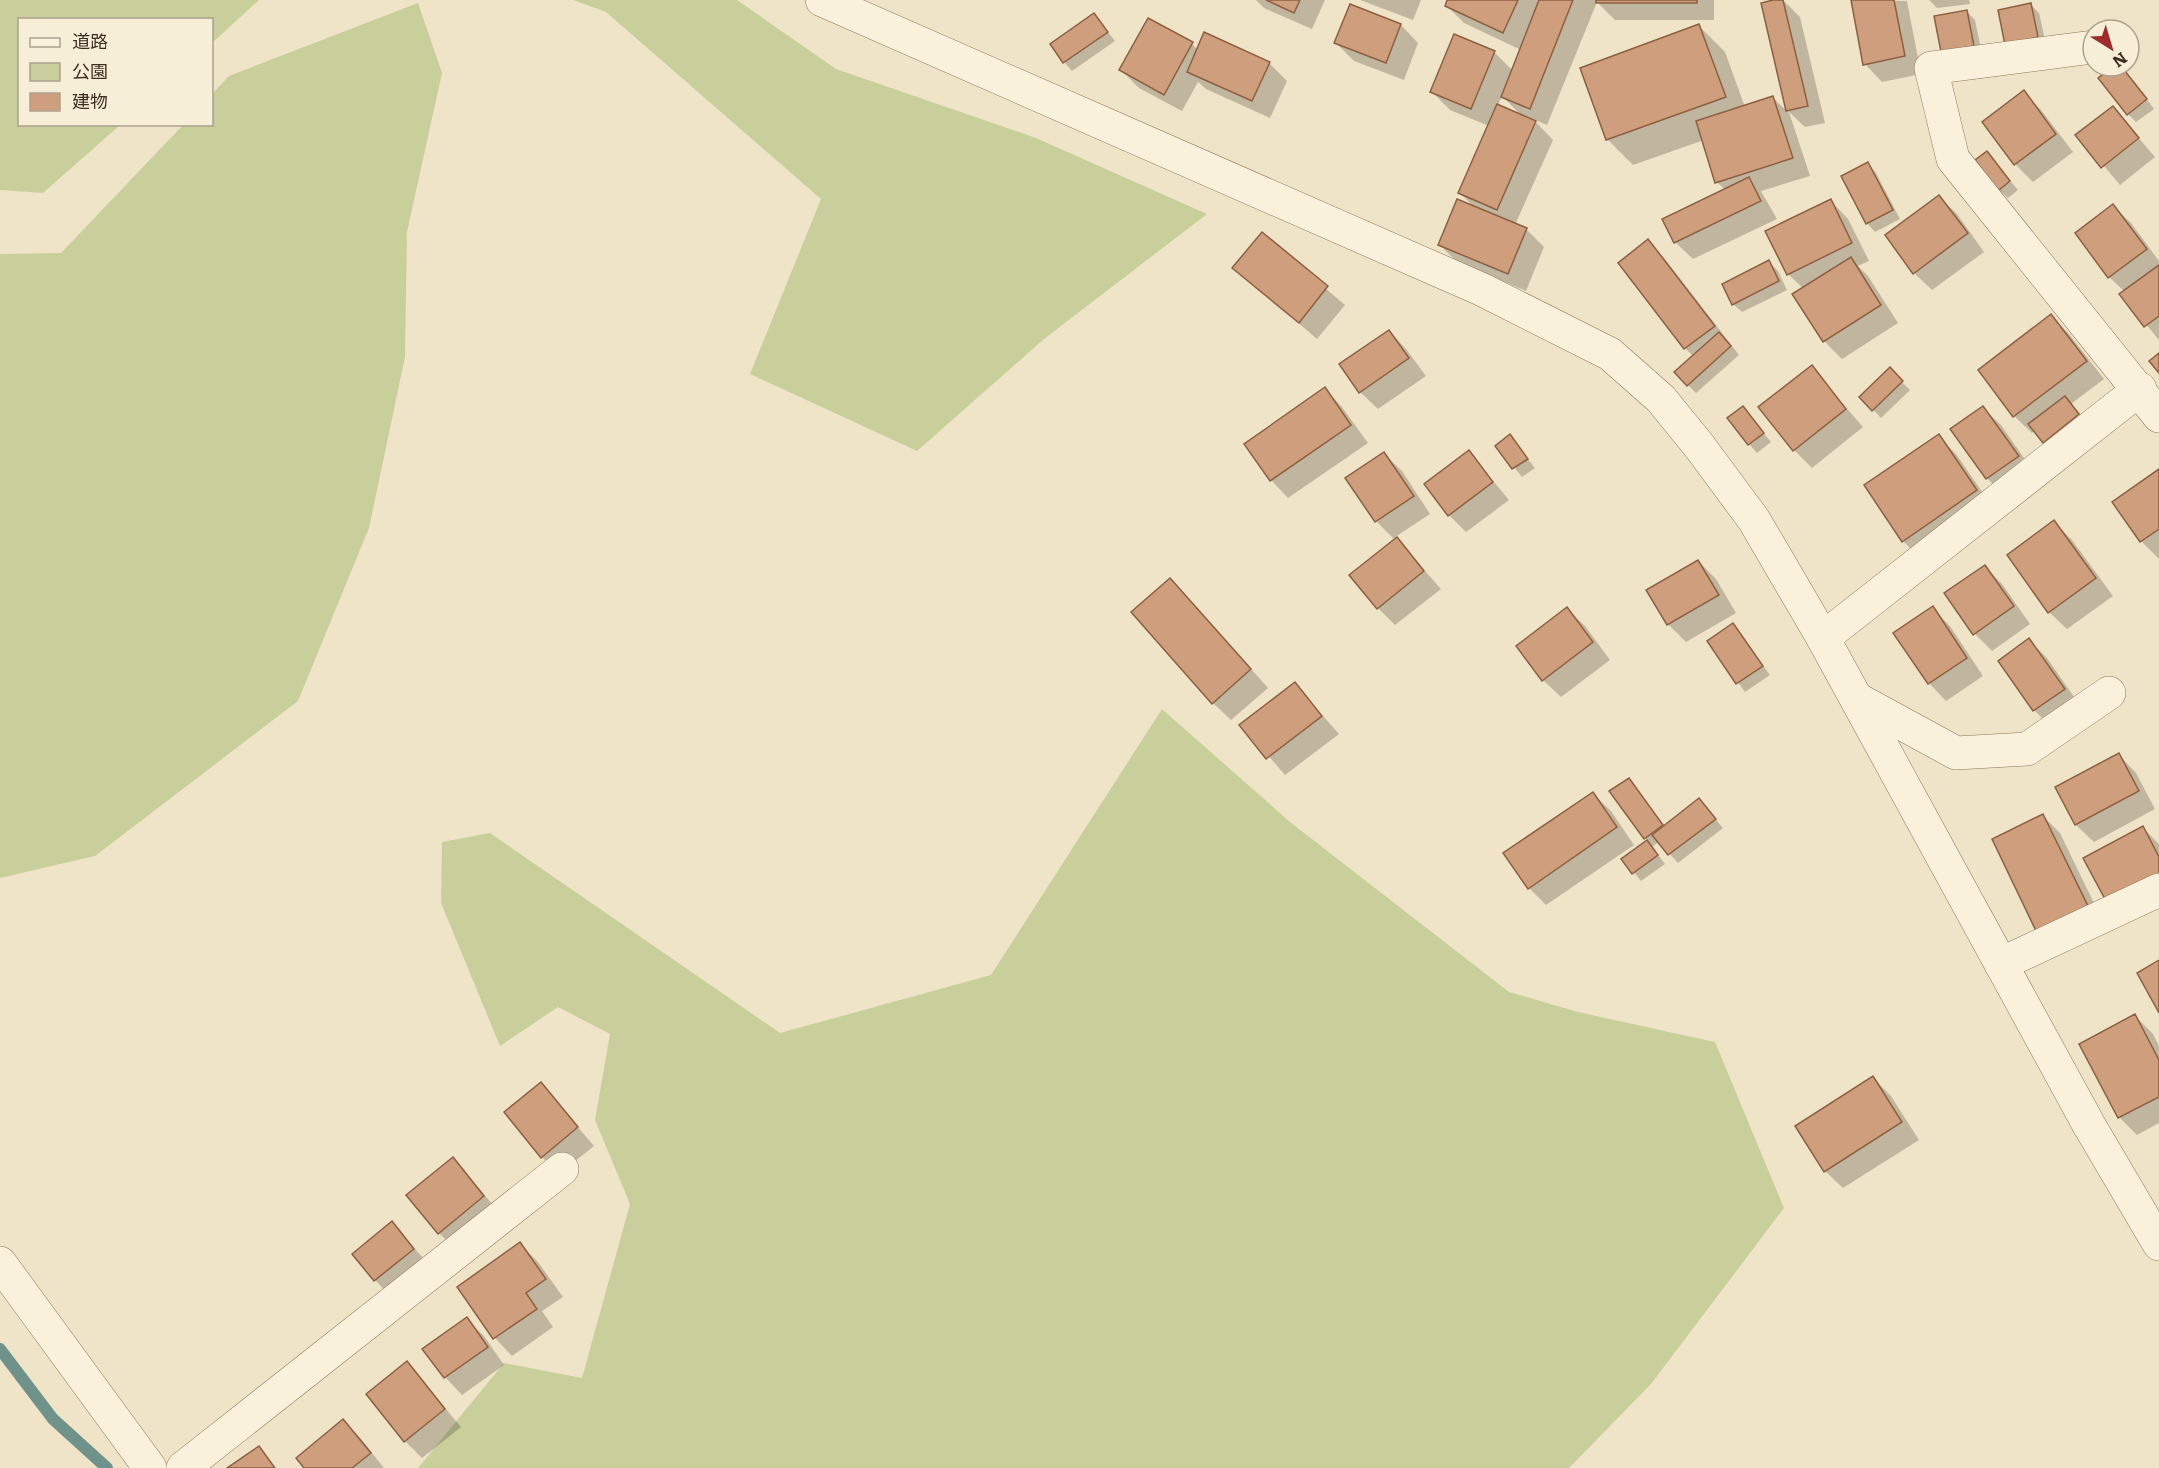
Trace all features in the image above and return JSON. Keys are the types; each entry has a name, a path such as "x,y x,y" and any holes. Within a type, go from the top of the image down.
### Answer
{"street":[{"path":"822,0 1482,290 1610,354 1661,399 1754,520 1857,699 2089,1125 2159,1244"},
{"path":"2081,49 1931,69 1953,159 2159,416"},
{"path":"1823,638 2139,389"},
{"path":"1857,699 1956,753 2027,749 2109,693"},
{"path":"2001,964 2159,890"},
{"path":"183,1468 562,1169"},
{"path":"0,1263 150,1468"}],"green space":[{"path":"0,0 259,0 213,42 213,18 18,18 18,126 119,126 43,193 0,190"},
{"path":"573,0 737,0 836,69 1036,138 1207,214 1044,339 917,451 750,374 821,199 606,12"},
{"path":"418,3 442,73 407,232 405,357 369,528 298,701 95,856 0,878 0,254 61,253 182,126 213,126 213,93 229,76"},
{"path":"1162,709 1290,822 1509,992 1578,1012 1715,1042 1784,1208 1651,1384 1569,1468 418,1468 504,1363 582,1378 630,1204 595,1120 610,1034 558,1007 500,1046 441,903 442,842 490,833 780,1033 991,975"}],"building":[{"path":"1266,0 1300,0 1294,13"},
{"path":"1447,0 1518,0 1503,33 1445,6"},
{"path":"1539,0 1573,0 1530,109 1501,97"},
{"path":"1596,0 1697,0 1697,3 1596,3"},
{"path":"1783,0 1808,106 1786,111 1761,3"},
{"path":"1851,0 1894,0 1905,56 1863,65"},
{"path":"2031,3 2038,37 2005,45 1998,10"},
{"path":"1350,4 1401,24 1386,63 1334,43"},
{"path":"1967,10 1974,46 1941,52 1934,16"},
{"path":"1094,13 1108,32 1063,63 1050,44"},
{"path":"1148,18 1193,42 1164,95 1119,70"},
{"path":"1699,24 1726,97 1606,140 1580,68"},
{"path":"1204,32 1270,62 1252,101 1187,72"},
{"path":"1454,34 1495,51 1471,109 1430,92"},
{"path":"2098,78 2130,78 2147,99 2127,115"},
{"path":"2024,90 2056,134 2014,165 1982,122"},
{"path":"1773,96 1793,158 1715,183 1696,121"},
{"path":"1497,104 1536,121 1497,210 1458,193"},
{"path":"2113,106 2139,138 2101,168 2075,135"},
{"path":"1987,151 2010,181 1998,191 1975,160"},
{"path":"1868,162 1893,210 1866,224 1841,176"},
{"path":"1749,177 1761,201 1674,243 1662,219"},
{"path":"1939,195 1968,233 1913,274 1885,235"},
{"path":"1457,199 1527,228 1508,274 1438,245"},
{"path":"1831,199 1852,243 1787,275 1765,231"},
{"path":"2113,204 2147,249 2108,278 2075,233"},
{"path":"1262,232 1328,286 1299,323 1232,268"},
{"path":"1648,239 1715,326 1684,349 1618,263"},
{"path":"1851,257 1881,305 1823,342 1792,294"},
{"path":"1769,260 1779,281 1732,305 1722,284"},
{"path":"2159,265 2159,316 2144,327 2119,294"},
{"path":"2051,314 2087,361 2013,417 1978,370"},
{"path":"1389,330 1409,358 1359,393 1339,364"},
{"path":"1719,332 1731,346 1687,386 1674,372"},
{"path":"2159,353 2159,373 2149,361"},
{"path":"1812,365 1846,409 1793,451 1758,407"},
{"path":"1890,367 1903,381 1872,411 1859,397"},
{"path":"1325,387 1351,425 1270,481 1244,444"},
{"path":"2065,396 2079,414 2043,443 2028,424"},
{"path":"1743,406 1764,433 1748,445 1727,418"},
{"path":"1983,406 2019,456 1986,479 1950,429"},
{"path":"1510,434 1528,459 1512,469 1495,446"},
{"path":"1939,434 1977,490 1902,542 1864,485"},
{"path":"1469,450 1493,482 1448,516 1424,484"},
{"path":"1384,452 1414,496 1375,522 1345,478"},
{"path":"2159,469 2159,529 2140,542 2112,502"},
{"path":"2054,520 2096,578 2048,613 2007,555"},
{"path":"1397,537 1424,571 1377,609 1349,575"},
{"path":"1698,560 1719,595 1667,625 1646,590"},
{"path":"1985,565 2014,606 1973,635 1944,593"},
{"path":"1170,578 1251,669 1212,704 1131,612"},
{"path":"1933,606 1967,658 1928,684 1893,633"},
{"path":"1567,607 1593,642 1542,681 1516,646"},
{"path":"1733,623 1763,666 1736,684 1707,641"},
{"path":"2029,638 2065,689 2033,711 1998,661"},
{"path":"1295,682 1322,716 1266,759 1239,725"},
{"path":"2119,753 2139,791 2075,825 2055,787"},
{"path":"1629,778 1663,825 1644,839 1609,791"},
{"path":"1593,792 1617,827 1528,889 1503,853"},
{"path":"1699,798 1716,819 1668,855 1652,835"},
{"path":"2043,814 2090,910 2038,935 1992,839"},
{"path":"2143,826 2159,857 2159,874 2106,901 2083,858"},
{"path":"1647,840 1658,855 1632,874 1621,859"},
{"path":"2159,960 2159,1013 2137,973"},
{"path":"2135,1014 2159,1060 2159,1097 2118,1118 2079,1044"},
{"path":"1873,1076 1902,1122 1824,1172 1795,1126"},
{"path":"541,1082 578,1127 541,1158 504,1112"},
{"path":"453,1157 484,1196 438,1234 406,1195"},
{"path":"392,1221 414,1249 374,1281 352,1254"},
{"path":"520,1242 546,1279 526,1293 537,1309 493,1339 457,1287"},
{"path":"467,1317 488,1347 444,1378 422,1349"},
{"path":"407,1361 445,1409 404,1442 366,1394"},
{"path":"343,1419 371,1453 352,1468 304,1468 296,1458"},
{"path":"259,1446 275,1468 227,1468"}],"waterway":[{"path":"0,1349 53,1419 107,1468"}]}
